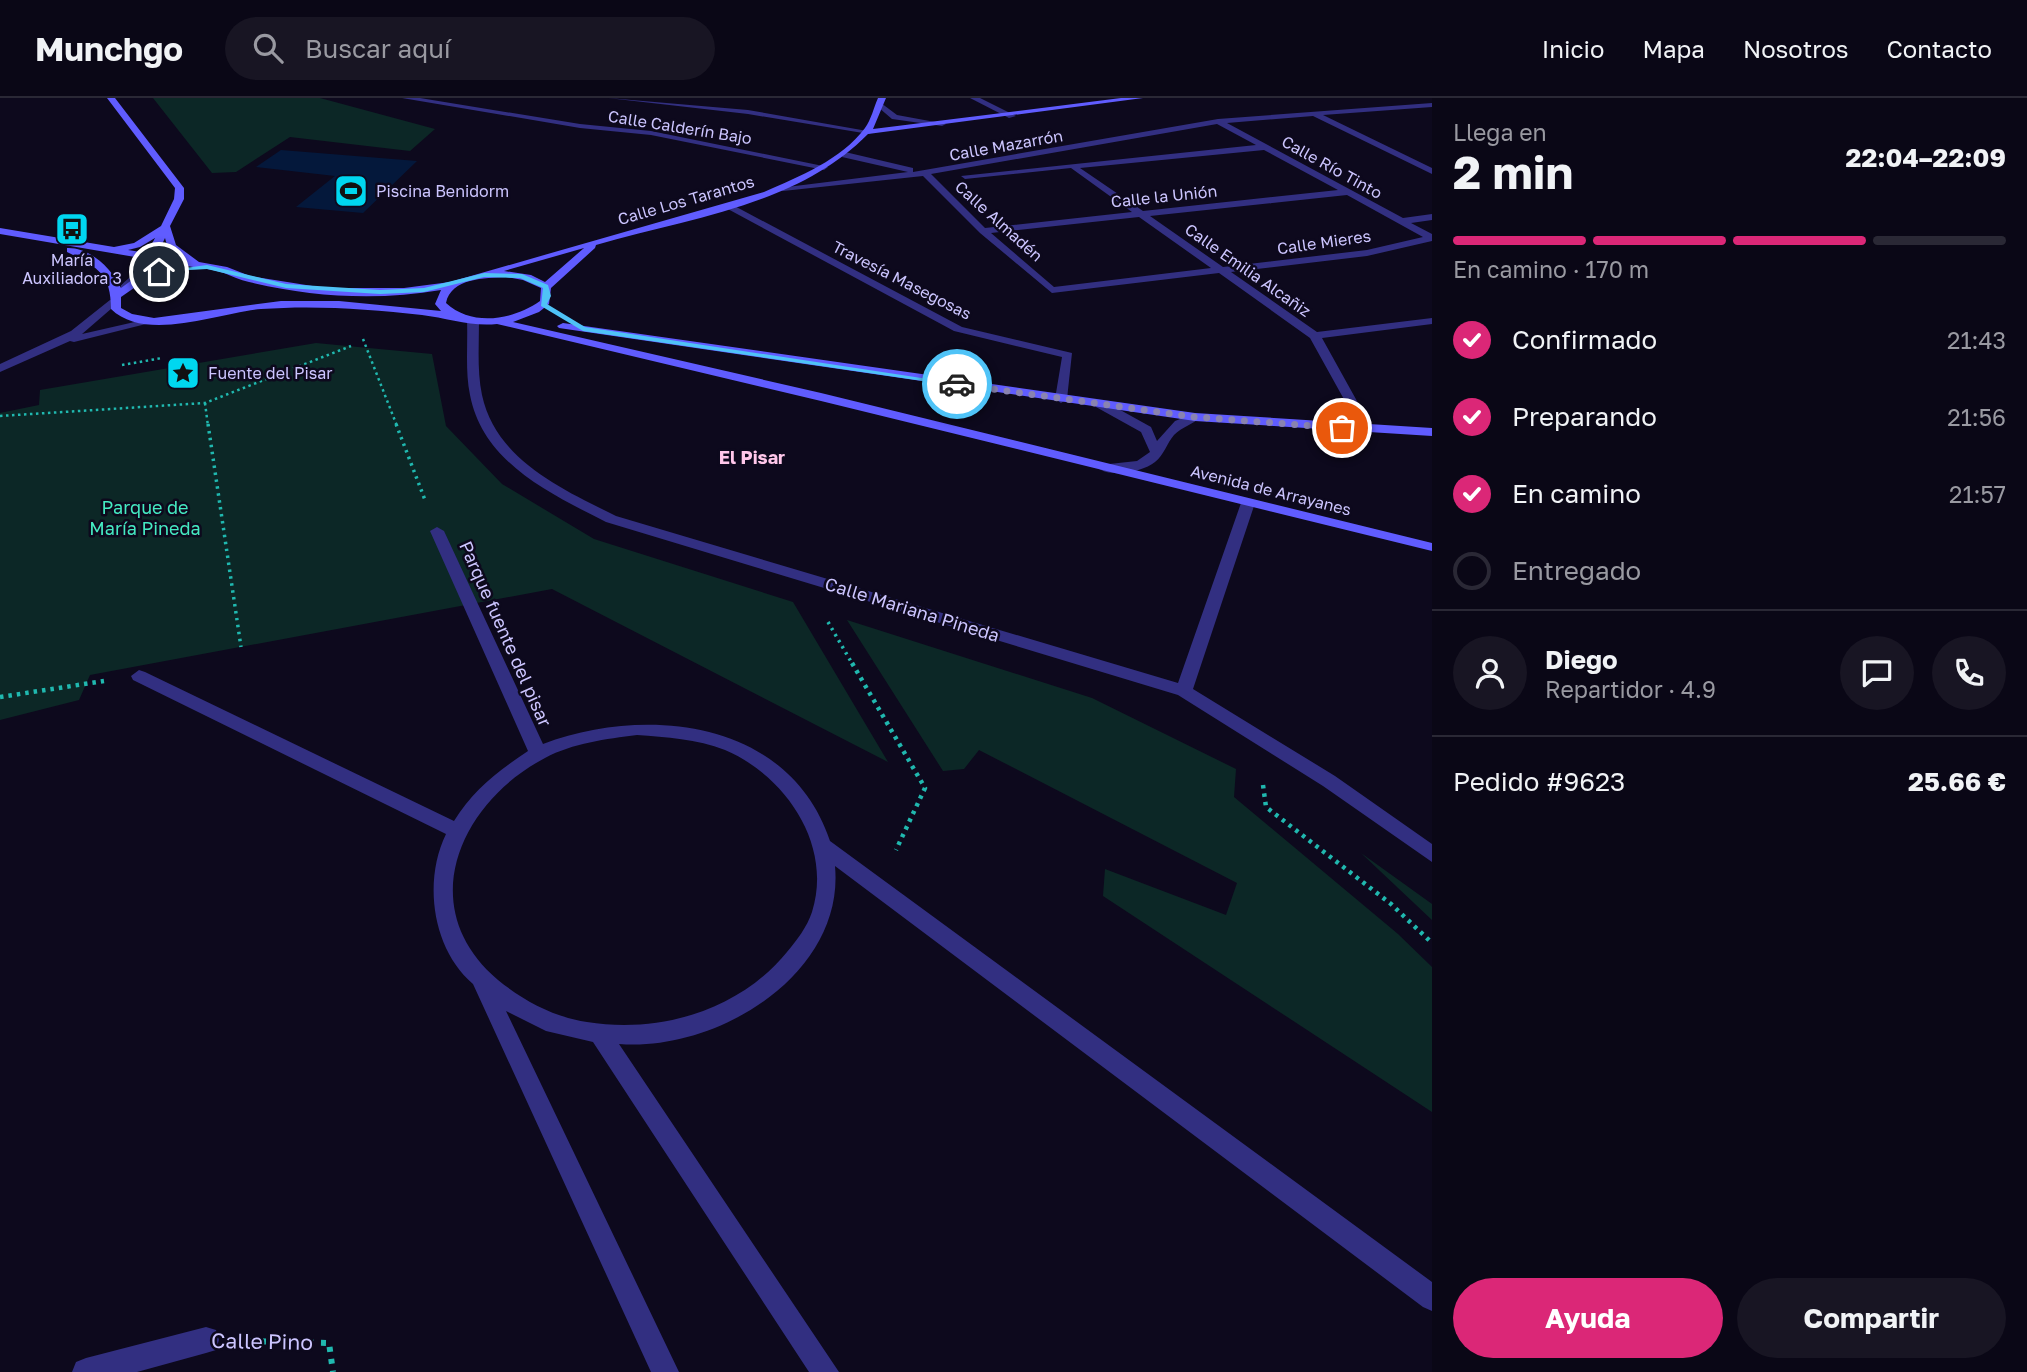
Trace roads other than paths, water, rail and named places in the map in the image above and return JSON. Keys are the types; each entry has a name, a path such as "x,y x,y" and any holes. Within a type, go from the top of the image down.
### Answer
{"street":[{"path":"0,368 41,350 94,320 138,276 150,258 181,194 177,181 118,111 111,98"},
{"name":"Calle Calderín Bajo","path":"406,98 580,126 651,134 824,167"},
{"path":"451,98 462,106"},
{"path":"612,98 748,112 869,132 1139,98"},
{"path":"974,98 1012,116"},
{"path":"869,132 882,102 895,117 942,124"},
{"name":"Calle Mazarrón","path":"925,173 1218,121 1432,105"},
{"path":"1408,107 1432,117"},
{"path":"1313,114 1432,171"},
{"name":"Calle Río Tinto","path":"1218,121 1432,238"},
{"name":"Calle Los Tarantos","path":"469,278 729,206 783,188 845,155 869,132"},
{"name":"Calle Mazarrón","path":"925,173 961,177 1075,168 1266,147"},
{"path":"845,155 925,173"},
{"name":"Calle Emilia Alcañiz","path":"1075,168 1315,336 1367,430"},
{"name":"Calle Los Tarantos","path":"783,188 925,173"},
{"name":"Calle Almadén","path":"925,173 983,230 1052,290"},
{"name":"Calle la Unión","path":"983,230 1349,192"},
{"name":"Travesía Masegosas","path":"729,206 958,329 1068,355 1061,399"},
{"path":"1402,220 1432,217"},
{"path":"107,250 137,245 166,227"},
{"path":"166,227 175,250 207,267"},
{"path":"0,231 235,272 244,278 296,287 410,292 455,284"},
{"name":"Calle Mieres","path":"1052,290 1367,253 1432,238"},
{"path":"38,239 95,262 114,281 116,309 123,315 152,321"},
{"name":"Calle Los Tarantos","path":"546,287 597,241"},
{"path":"125,287 159,272 207,267"},
{"path":"454,316 445,310 440,300 446,290 469,278 515,275 534,279 546,287 553,311"},
{"path":"207,314 242,295 246,285 244,278"},
{"path":"41,350 152,321 293,305 372,307 473,320 508,319 583,329 1195,417 1367,430 1432,432"},
{"path":"508,319 528,313 553,311 583,329"},
{"name":"Calle Mariana Pineda","path":"473,320 476,398 494,438 535,480 611,519 1184,691 1329,781 1432,854"},
{"name":"Avenida de Arrayanes","path":"492,320 821,397 1432,547"},
{"path":"1315,336 1432,321"},
{"path":"1100,404 1146,430 1156,452"},
{"path":"1102,467 1143,467 1180,425 1195,417"},
{"path":"1184,691 1248,503"},
{"name":"Parque fuente del pisar","path":"436,531 538,753"},
{"path":"139,676 456,830"},
{"path":"483,985 535,1019 601,1036 666,1033 726,1014 776,981 811,939 827,893 824,847 807,806 776,772 735,747 688,733 637,729 586,736 538,753 505,774 476,800 456,830 440,882 449,936 483,985 664,1372"},
{"path":"824,847 1432,1298"},
{"path":"601,1036 825,1372"},
{"name":"Calle Pino","path":"86,1372 206,1340"}],"water":[{"name":"Piscina Benidorm","path":"281,150 417,161 363,213 296,207 335,176 256,167"}],"place":[{"name":"Piscina Benidorm","path":"351,191"},
{"name":"María Auxiliadora 3","path":"72,229"},
{"name":"Fuente del Pisar","path":"183,373"}],"district":[{"name":"El Pisar","path":"752,458"}],"park label":[{"name":"Parque de María Pineda","path":"145,518"}]}
